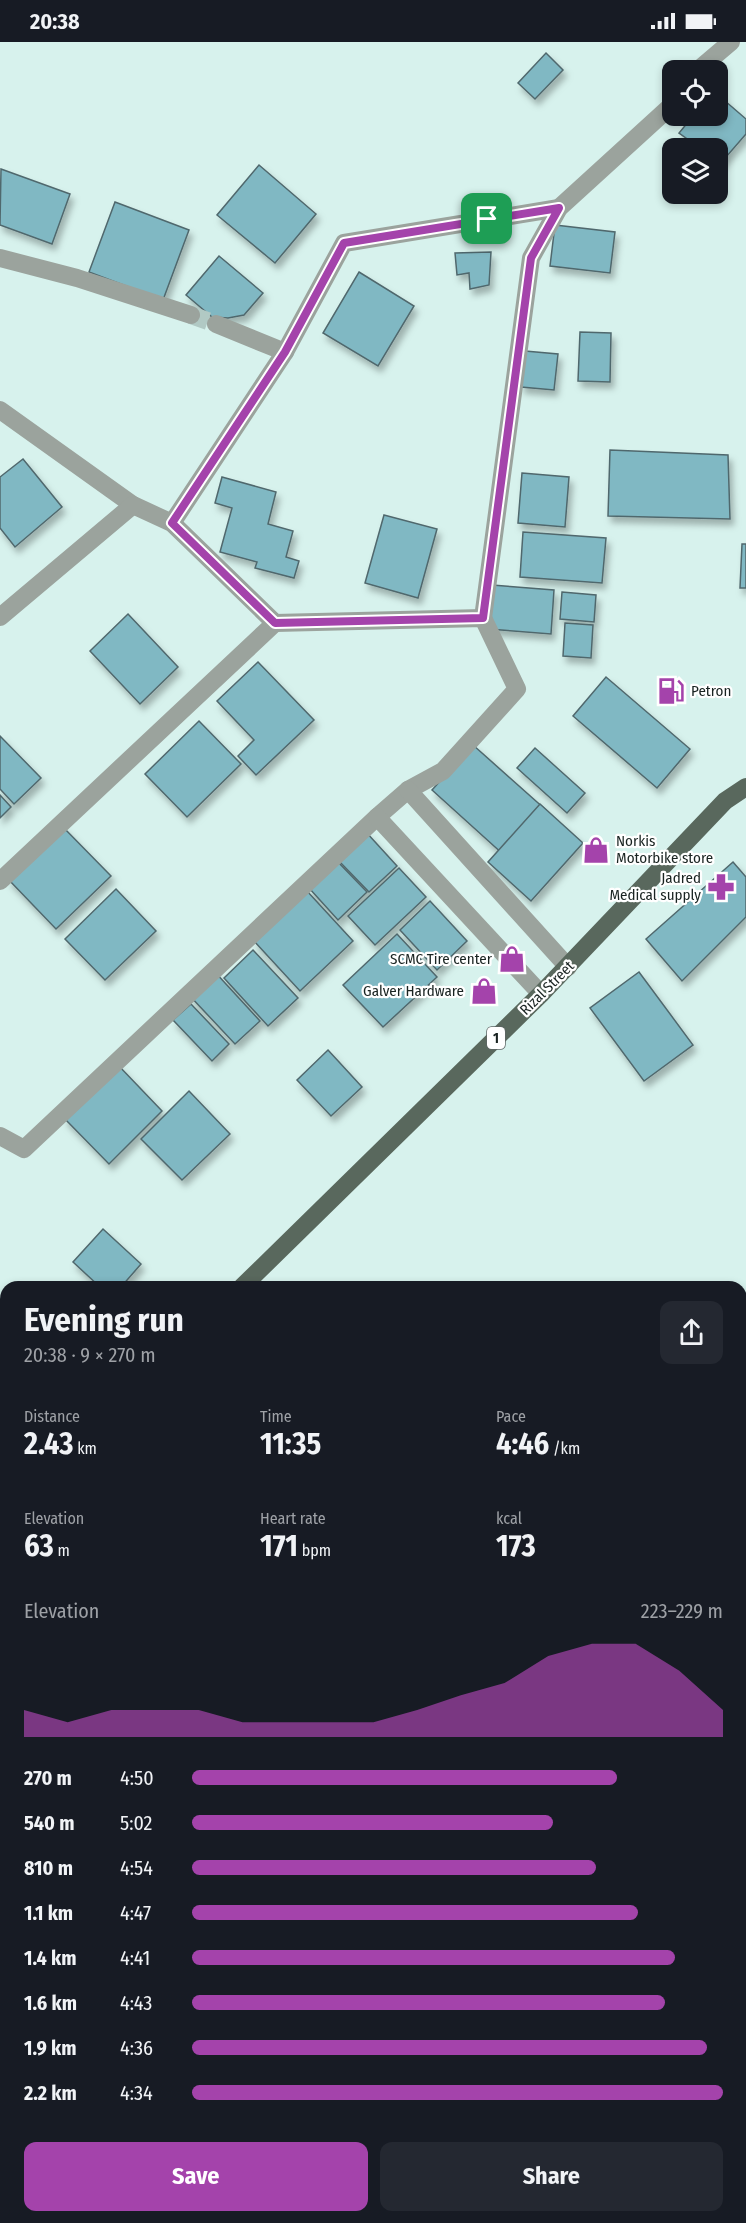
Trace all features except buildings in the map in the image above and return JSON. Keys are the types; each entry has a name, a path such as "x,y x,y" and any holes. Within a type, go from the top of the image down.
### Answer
{"main road":[{"name":"Rizal Street","path":"248,1281 568,967 725,801 746,787"}],"street":[{"path":"710,60 731,42"},
{"path":"0,1136 24,1149 408,790 443,771 517,689 483,618 531,258 559,208 662,114"},
{"path":"172,523 285,352 344,243 559,208"},
{"path":"0,258 77,278 191,315"},
{"path":"216,324 285,352"},
{"path":"0,410 133,506 172,523 275,623"},
{"path":"0,617 133,506"},
{"path":"0,881 275,623 483,618"},
{"path":"408,790 568,967"},
{"path":"377,818 541,994"}],"tunnel":[{"path":"191,315 216,324"}],"place":[{"name":"Petron","path":"671,691"},
{"name":"Norkis Motorbike store","path":"596,850"},
{"name":"Jadred Medical supply","path":"721,887"},
{"name":"SCMC Tire center","path":"512,959"},
{"name":"Galver Hardware","path":"484,991"}],"route":[{"path":"559,208 531,258 483,618 275,623 172,523 285,352 344,243 487,219 559,208"}]}
